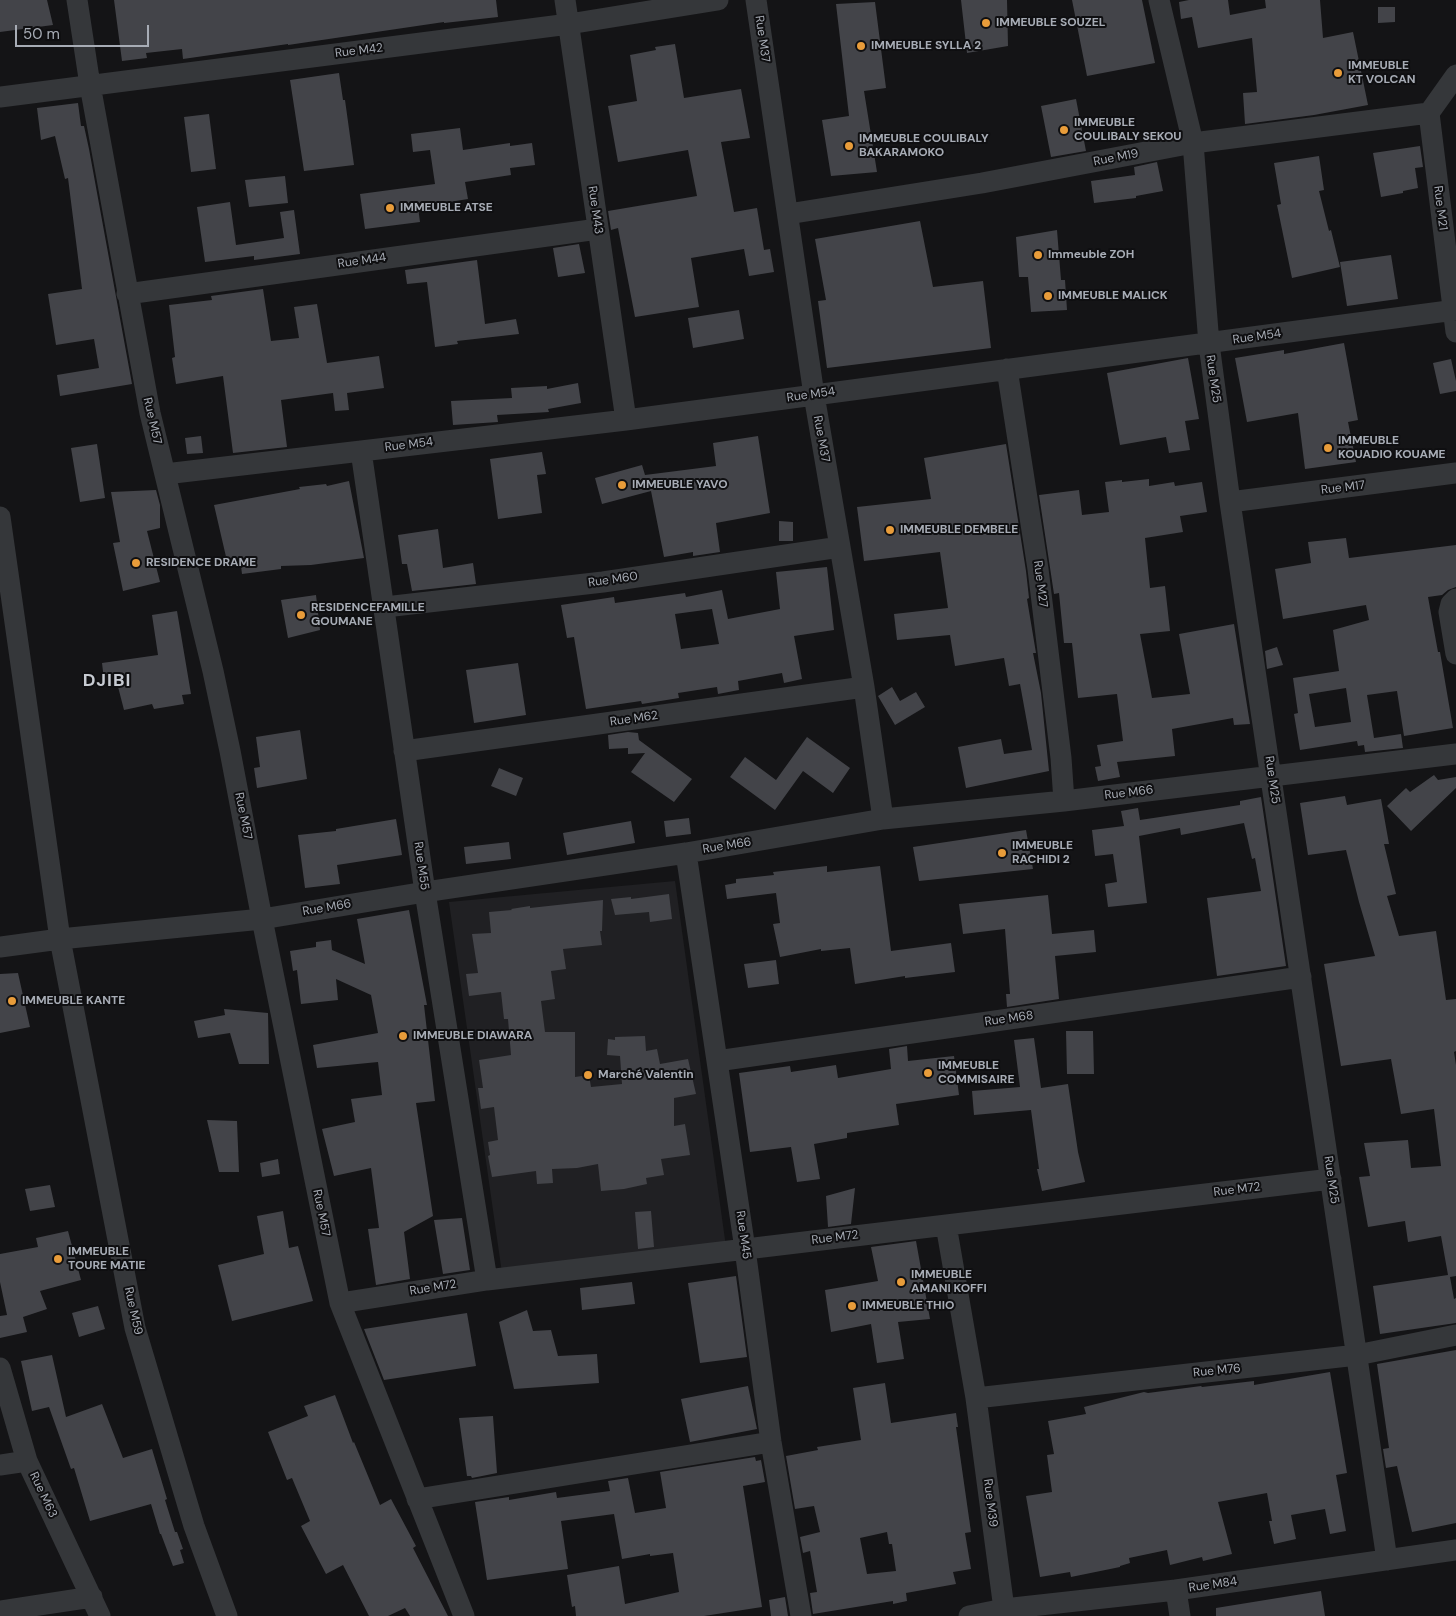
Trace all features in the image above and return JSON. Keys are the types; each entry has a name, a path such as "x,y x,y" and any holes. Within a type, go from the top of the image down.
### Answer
{"street":[{"name":"Rue M57","path":"77,0 90,85 150,413 222,713 340,1303 464,1616"},
{"name":"Rue M43","path":"565,0 626,420"},
{"name":"Rue M42","path":"0,97 569,24 718,0"},
{"name":"Rue M37","path":"756,0 814,395 864,687 883,819"},
{"name":"Rue M25","path":"1159,0 1193,143 1209,344 1230,502 1387,1560"},
{"path":"1428,113 1456,75"},
{"name":"Rue M19","path":"788,214 982,183 1193,143 1428,113"},
{"name":"Rue M21","path":"1428,113 1455,311 1456,332"},
{"name":"Rue M44","path":"127,294 598,229"},
{"name":"Rue M54","path":"165,474 626,420 1455,311"},
{"name":"Rue M27","path":"1007,369 1038,569 1061,758 1064,801"},
{"name":"Rue M55","path":"361,451 425,892 487,1280"},
{"name":"Rue M17","path":"1230,502 1456,473"},
{"name":"Rue M59","path":"0,517 60,939 135,1328 194,1526 228,1616"},
{"name":"Rue M60","path":"385,607 603,582 840,547"},
{"path":"1453,601 1449,612 1456,654"},
{"name":"Rue M62","path":"404,751 864,687"},
{"name":"Rue M66","path":"0,947 60,939 262,919 425,892 686,853 883,819 1064,801 1456,754"},
{"name":"Rue M45","path":"686,853 745,1249 771,1442 801,1616"},
{"name":"Rue M68","path":"717,1061 1301,978"},
{"name":"Rue M72","path":"340,1303 487,1280 1331,1179"},
{"name":"Rue M39","path":"946,1225 976,1398 1004,1609"},
{"name":"Rue M76","path":"976,1398 1357,1355 1456,1334"},
{"name":"Rue M63","path":"0,1368 27,1461 96,1606"},
{"path":"417,1498 771,1442"},
{"path":"0,1465 27,1461"},
{"name":"Rue M84","path":"969,1616 1004,1609 1176,1590 1456,1550"},
{"path":"1176,1590 1180,1616"},
{"path":"0,1611 96,1606"}],"shaded area":[{"name":"Marché Valentin","path":"675,881 726,1247 502,1273 449,902"}],"building":[{"path":"0,0 47,0 53,25 0,32"},
{"path":"114,0 496,0 498,17 444,22 183,59 182,49 146,53 147,58 122,61"},
{"name":"IMMEUBLE SOUZEL","path":"961,0 1007,0 1008,46 967,53"},
{"path":"1072,0 1142,0 1155,63 1087,76"},
{"path":"1189,0 1228,0 1230,15 1266,8 1265,0 1320,0 1323,38 1353,32 1368,105 1314,115 1245,124 1243,93 1257,92 1252,38 1198,48 1192,17 1181,19 1179,2"},
{"path":"875,2 886,88 864,91 877,172 831,176 822,120 849,116 836,4"},
{"path":"1378,7 1395,7 1395,22 1378,23"},
{"path":"675,44 684,98 741,89 750,138 721,142 734,212 757,208 764,250 770,249 774,272 749,276 744,249 691,258 699,307 635,317 618,228 611,230 608,211 697,196 688,150 618,162 608,106 637,101 630,55 656,50 655,47"},
{"path":"339,73 343,100 345,100 354,165 304,171 290,80"},
{"name":"IMMEUBLE COULIBALY SEKOU","path":"1076,99 1086,151 1051,157 1041,106"},
{"path":"78,103 81,126 84,126 89,149 132,384 60,396 57,375 99,368 94,339 56,345 48,294 82,289 68,178 65,179 55,136 41,140 37,108"},
{"path":"209,114 216,169 191,172 184,117"},
{"path":"460,128 463,150 510,143 510,146 532,143 535,165 510,168 511,175 465,182 468,199 418,207 420,222 365,229 360,194 435,184 430,150 413,152 411,134"},
{"path":"1420,146 1423,167 1415,168 1418,188 1381,197 1373,153"},
{"path":"1319,156 1324,190 1319,191 1340,267 1292,278 1277,205 1281,204 1274,163"},
{"path":"1157,162 1163,191 1136,196 1136,198 1094,203 1091,181 1135,175 1134,167"},
{"path":"285,176 288,203 249,207 245,180"},
{"path":"230,202 236,245 284,238 280,212 294,210 300,254 254,260 254,256 205,262 197,207"},
{"path":"920,221 933,287 983,281 991,348 827,368 818,301 826,300 815,239"},
{"path":"1057,230 1061,280 1065,280 1067,310 1031,312 1028,277 1019,277 1016,237"},
{"path":"579,244 585,273 558,277 553,248"},
{"path":"1391,255 1398,299 1347,306 1340,262"},
{"path":"477,260 485,324 516,319 519,334 457,341 458,344 435,347 427,282 407,284 405,270"},
{"path":"263,289 271,341 299,338 294,307 317,304 327,363 379,356 384,388 347,393 349,410 335,411 333,393 281,400 287,447 233,453 223,376 176,384 172,358 175,357 169,305 212,300 211,296"},
{"path":"739,310 744,339 693,348 688,318"},
{"path":"1344,343 1358,420 1348,422 1356,462 1305,469 1298,413 1247,422 1235,358 1284,350 1284,354"},
{"path":"1188,358 1199,419 1185,421 1190,450 1169,453 1166,437 1120,445 1107,373"},
{"path":"1451,359 1456,381 1456,391 1440,394 1433,363"},
{"path":"578,383 581,403 548,409 549,412 497,415 498,422 453,425 451,401 512,398 511,388 547,386 547,389"},
{"path":"201,436 203,453 187,454 185,438"},
{"path":"758,436 770,513 716,523 720,552 693,556 693,552 664,557 651,491 602,504 595,478 642,465 645,475 716,466 713,443"},
{"path":"97,444 105,498 80,502 71,448"},
{"path":"1006,444 1026,571 1029,598 1027,599 1036,653 1033,653 1041,693 1049,771 966,788 958,747 1001,739 1004,754 1032,750 1020,684 1009,686 1004,658 955,666 950,635 897,640 894,614 948,608 940,552 864,561 857,507 931,499 924,458"},
{"path":"542,452 546,474 537,475 542,513 498,519 490,459"},
{"path":"1149,479 1149,486 1174,482 1175,486 1202,482 1207,512 1180,516 1183,532 1145,538 1150,588 1165,586 1170,631 1140,634 1152,698 1190,694 1179,634 1234,624 1250,724 1234,725 1233,718 1172,729 1175,756 1117,762 1120,777 1098,781 1095,767 1101,766 1097,745 1123,741 1117,694 1078,698 1072,643 1064,643 1059,593 1054,594 1039,495 1079,490 1082,515 1109,512 1105,482"},
{"path":"349,481 364,558 311,565 281,566 281,569 242,574 240,558 227,561 214,505 300,489 299,487 326,484 327,486"},
{"path":"156,490 160,505 160,528 147,531 160,582 123,591 113,543 120,542 111,492"},
{"path":"779,521 793,522 793,541 779,541"},
{"path":"438,529 443,568 473,563 476,584 412,591 407,564 402,564 398,535"},
{"path":"1346,538 1349,558 1456,545 1456,587 1442,595 1428,597 1453,728 1404,736 1397,691 1367,695 1374,738 1401,734 1403,748 1365,752 1364,745 1358,746 1357,741 1300,750 1294,714 1298,713 1293,678 1339,671 1333,630 1369,620 1366,605 1283,619 1275,569 1311,563 1308,542","holes":["1346,688 1351,722 1315,727 1309,694"]},
{"path":"827,567 834,630 794,636 802,679 784,683 782,673 738,681 739,690 718,694 717,687 678,693 679,698 642,704 641,701 586,709 574,637 567,638 561,605 614,597 615,603 685,593 686,597 722,590 728,619 780,609 776,572","holes":["712,609 719,644 681,649 675,614"]},
{"name":"RESIDENCEFAMILLE GOUMANE","path":"316,595 320,630 288,638 281,600"},
{"path":"177,611 191,694 182,695 184,704 154,709 152,704 124,710 116,679 104,680 102,663 158,655 152,615"},
{"path":"1277,647 1283,665 1267,669 1265,651"},
{"path":"518,663 526,715 474,723 466,670"},
{"path":"892,687 900,701 916,692 925,707 895,725 878,696"},
{"path":"300,730 307,779 257,788 254,768 260,767 256,737"},
{"path":"628,732 638,733 639,740 692,779 674,802 631,772 645,753 628,754 628,748 609,749 608,735"},
{"path":"807,737 850,768 833,793 803,771 775,810 730,777 745,757 776,780"},
{"path":"499,768 523,778 516,796 491,786"},
{"path":"1434,775 1438,780 1456,777 1456,788 1411,831 1387,806 1406,788 1410,792"},
{"path":"1345,796 1347,805 1381,799 1389,844 1384,844 1396,894 1387,896 1399,936 1436,931 1446,1000 1456,999 1456,1051 1454,1052 1456,1065 1456,1276 1450,1277 1454,1299 1456,1298 1456,1323 1380,1334 1373,1286 1448,1275 1441,1236 1408,1242 1405,1221 1368,1227 1359,1177 1370,1176 1364,1143 1408,1140 1411,1168 1441,1166 1434,1109 1401,1114 1391,1059 1341,1066 1324,964 1375,956 1346,850 1308,855 1300,803"},
{"path":"1261,797 1286,966 1217,976 1207,898 1261,891 1255,858 1252,859 1244,823 1181,835 1180,828 1139,836 1147,903 1108,907 1105,884 1117,882 1113,854 1095,856 1092,830 1124,826 1121,811 1138,808 1140,820 1240,805 1240,801"},
{"path":"689,818 691,834 666,837 664,821"},
{"path":"396,819 402,855 337,865 340,884 305,888 298,835 336,831 336,829"},
{"path":"631,821 635,843 567,855 563,833"},
{"path":"1026,830 1033,869 919,881 913,847"},
{"path":"509,842 511,859 466,864 464,847"},
{"path":"827,866 827,872 880,866 891,951 951,943 955,972 905,978 905,976 855,984 850,948 821,951 821,949 780,957 773,924 780,923 776,893 727,899 725,885 736,883 736,879 774,875 773,872"},
{"path":"669,894 672,919 650,922 649,912 615,915 611,899 631,897 631,899"},
{"path":"1048,895 1052,934 1094,930 1096,952 1055,956 1059,999 1007,1007 1006,994 1010,994 1005,929 963,934 959,904"},
{"path":"603,900 602,931 600,931 602,945 563,949 566,969 551,971 555,999 541,1001 545,1032 575,1032 575,1077 589,1075 591,1087 622,1084 620,1056 607,1055 608,1039 615,1040 615,1037 645,1036 646,1051 657,1049 660,1064 688,1059 696,1094 674,1098 674,1126 685,1124 690,1155 661,1159 664,1175 646,1178 647,1184 624,1189 601,1191 598,1164 577,1168 552,1169 553,1183 537,1184 536,1171 492,1177 488,1156 490,1155 488,1142 498,1140 494,1107 481,1109 478,1088 483,1088 479,1060 511,1055 508,1019 504,1019 501,992 469,996 466,974 478,973 472,934 491,933 489,912 530,906 530,908"},
{"path":"409,910 427,1005 424,1005 435,1101 416,1103 433,1216 404,1232 410,1279 376,1285 368,1229 379,1228 371,1168 334,1176 322,1129 355,1122 351,1099 382,1095 378,1062 317,1068 313,1045 378,1033 371,995 336,979 338,1000 301,1004 297,970 293,971 290,951 316,947 316,942 331,940 332,950 365,964 357,919"},
{"path":"776,960 779,984 748,988 744,964"},
{"name":"IMMEUBLE KANTE","path":"18,973 30,1027 0,1033 0,974"},
{"path":"224,1009 268,1013 269,1064 239,1064 230,1033 198,1038 194,1021 225,1015"},
{"path":"1066,1031 1093,1031 1094,1074 1067,1074"},
{"path":"1034,1038 1041,1088 1068,1084 1078,1152 1085,1182 1042,1191 1037,1169 1039,1169 1031,1110 974,1115 972,1091 1020,1087 1014,1040"},
{"path":"907,1046 908,1061 954,1056 959,1095 896,1104 899,1125 847,1133 847,1138 814,1144 820,1179 797,1182 791,1147 750,1152 739,1073 790,1066 791,1072 836,1065 838,1078 891,1069 889,1049"},
{"path":"207,1120 237,1121 239,1172 219,1172"},
{"path":"278,1159 280,1174 262,1177 260,1163"},
{"path":"50,1185 55,1207 30,1211 25,1189"},
{"path":"855,1188 851,1224 828,1227 826,1196"},
{"path":"283,1211 289,1248 298,1246 313,1301 232,1321 218,1265 264,1254 257,1216"},
{"path":"651,1211 654,1247 638,1249 635,1212"},
{"path":"462,1218 470,1270 443,1274 434,1220"},
{"path":"68,1231 81,1280 40,1291 47,1309 23,1317 27,1332 0,1338 0,1316 7,1315 0,1282 0,1254 38,1247 36,1238"},
{"path":"916,1241 930,1319 898,1322 904,1359 877,1363 871,1324 831,1332 825,1290 878,1281 871,1247"},
{"path":"736,1276 747,1357 700,1363 688,1283"},
{"path":"632,1282 635,1304 582,1310 580,1288"},
{"path":"98,1306 105,1329 79,1337 72,1313"},
{"path":"527,1310 533,1331 551,1330 558,1356 597,1354 599,1383 514,1389 499,1322"},
{"path":"467,1313 476,1366 384,1380 364,1329"},
{"path":"1456,1350 1456,1523 1412,1532 1397,1466 1386,1468 1383,1449 1389,1448 1377,1364"},
{"path":"52,1355 66,1417 102,1404 123,1458 152,1449 167,1499 165,1500 175,1532 177,1532 183,1549 180,1550 184,1563 173,1566 160,1534 151,1504 90,1521 74,1468 71,1469 49,1407 32,1411 21,1361"},
{"path":"1330,1372 1347,1473 1336,1475 1346,1531 1330,1534 1325,1509 1291,1515 1296,1539 1274,1544 1269,1521 1272,1521 1267,1493 1218,1502 1232,1554 1203,1561 1202,1557 1170,1565 1167,1550 1129,1558 1130,1563 1120,1567 1071,1577 1070,1572 1040,1577 1026,1496 1052,1492 1047,1455 1054,1454 1048,1421 1086,1414 1084,1407 1144,1392 1254,1381 1254,1385"},
{"path":"885,1383 891,1423 956,1413 958,1427 956,1427 971,1532 965,1533 971,1569 953,1572 956,1584 906,1593 907,1601 893,1604 893,1601 813,1614 810,1593 817,1592 810,1551 803,1553 800,1537 820,1532 814,1506 795,1509 786,1456 818,1450 817,1447 861,1440 853,1388","holes":["887,1532 889,1544 892,1544 896,1571 867,1574 860,1538"]},
{"path":"748,1386 757,1429 690,1442 681,1399"},
{"path":"335,1395 353,1443 380,1505 391,1499 416,1546 413,1548 448,1616 410,1616 405,1608 388,1616 369,1616 343,1565 326,1574 301,1526 310,1521 292,1478 287,1480 268,1432 308,1416 304,1406"},
{"path":"493,1416 497,1473 472,1478 467,1476 459,1418"},
{"path":"755,1457 756,1461 761,1460 765,1482 743,1486 762,1607 704,1616 576,1616 575,1606 572,1607 567,1575 619,1566 625,1604 679,1592 673,1553 650,1556 650,1554 622,1559 614,1514 561,1521 568,1569 487,1580 475,1502 509,1497 509,1500 556,1492 557,1498 610,1491 608,1481 628,1478 635,1513 666,1508 660,1472"},
{"path":"1321,1591 1325,1616 1216,1616 1216,1608"},
{"path":"785,1597 788,1616 771,1616 769,1600"}],"place":[{"name":"IMMEUBLE SOUZEL","path":"986,23"},
{"name":"IMMEUBLE SYLLA 2","path":"861,46"},
{"name":"IMMEUBLE KT VOLCAN","path":"1338,73"},
{"name":"IMMEUBLE COULIBALY SEKOU","path":"1064,130"},
{"name":"IMMEUBLE COULIBALY BAKARAMOKO","path":"849,146"},
{"name":"IMMEUBLE ATSE","path":"390,208"},
{"name":"Immeuble ZOH","path":"1038,255"},
{"name":"IMMEUBLE MALICK","path":"1048,296"},
{"name":"IMMEUBLE KOUADIO KOUAME","path":"1328,448"},
{"name":"IMMEUBLE YAVO","path":"622,485"},
{"name":"IMMEUBLE DEMBELE","path":"890,530"},
{"name":"RESIDENCE DRAME","path":"136,563"},
{"name":"RESIDENCEFAMILLE GOUMANE","path":"301,615"},
{"name":"IMMEUBLE RACHIDI 2","path":"1002,853"},
{"name":"IMMEUBLE KANTE","path":"12,1001"},
{"name":"IMMEUBLE DIAWARA","path":"403,1036"},
{"name":"IMMEUBLE COMMISAIRE","path":"928,1073"},
{"name":"Marché Valentin","path":"588,1075"},
{"name":"IMMEUBLE TOURE MATIE","path":"58,1259"},
{"name":"IMMEUBLE AMANI KOFFI","path":"901,1282"},
{"name":"IMMEUBLE THIO","path":"852,1306"}],"district":[{"name":"DJIBI","path":"107,681"}]}
